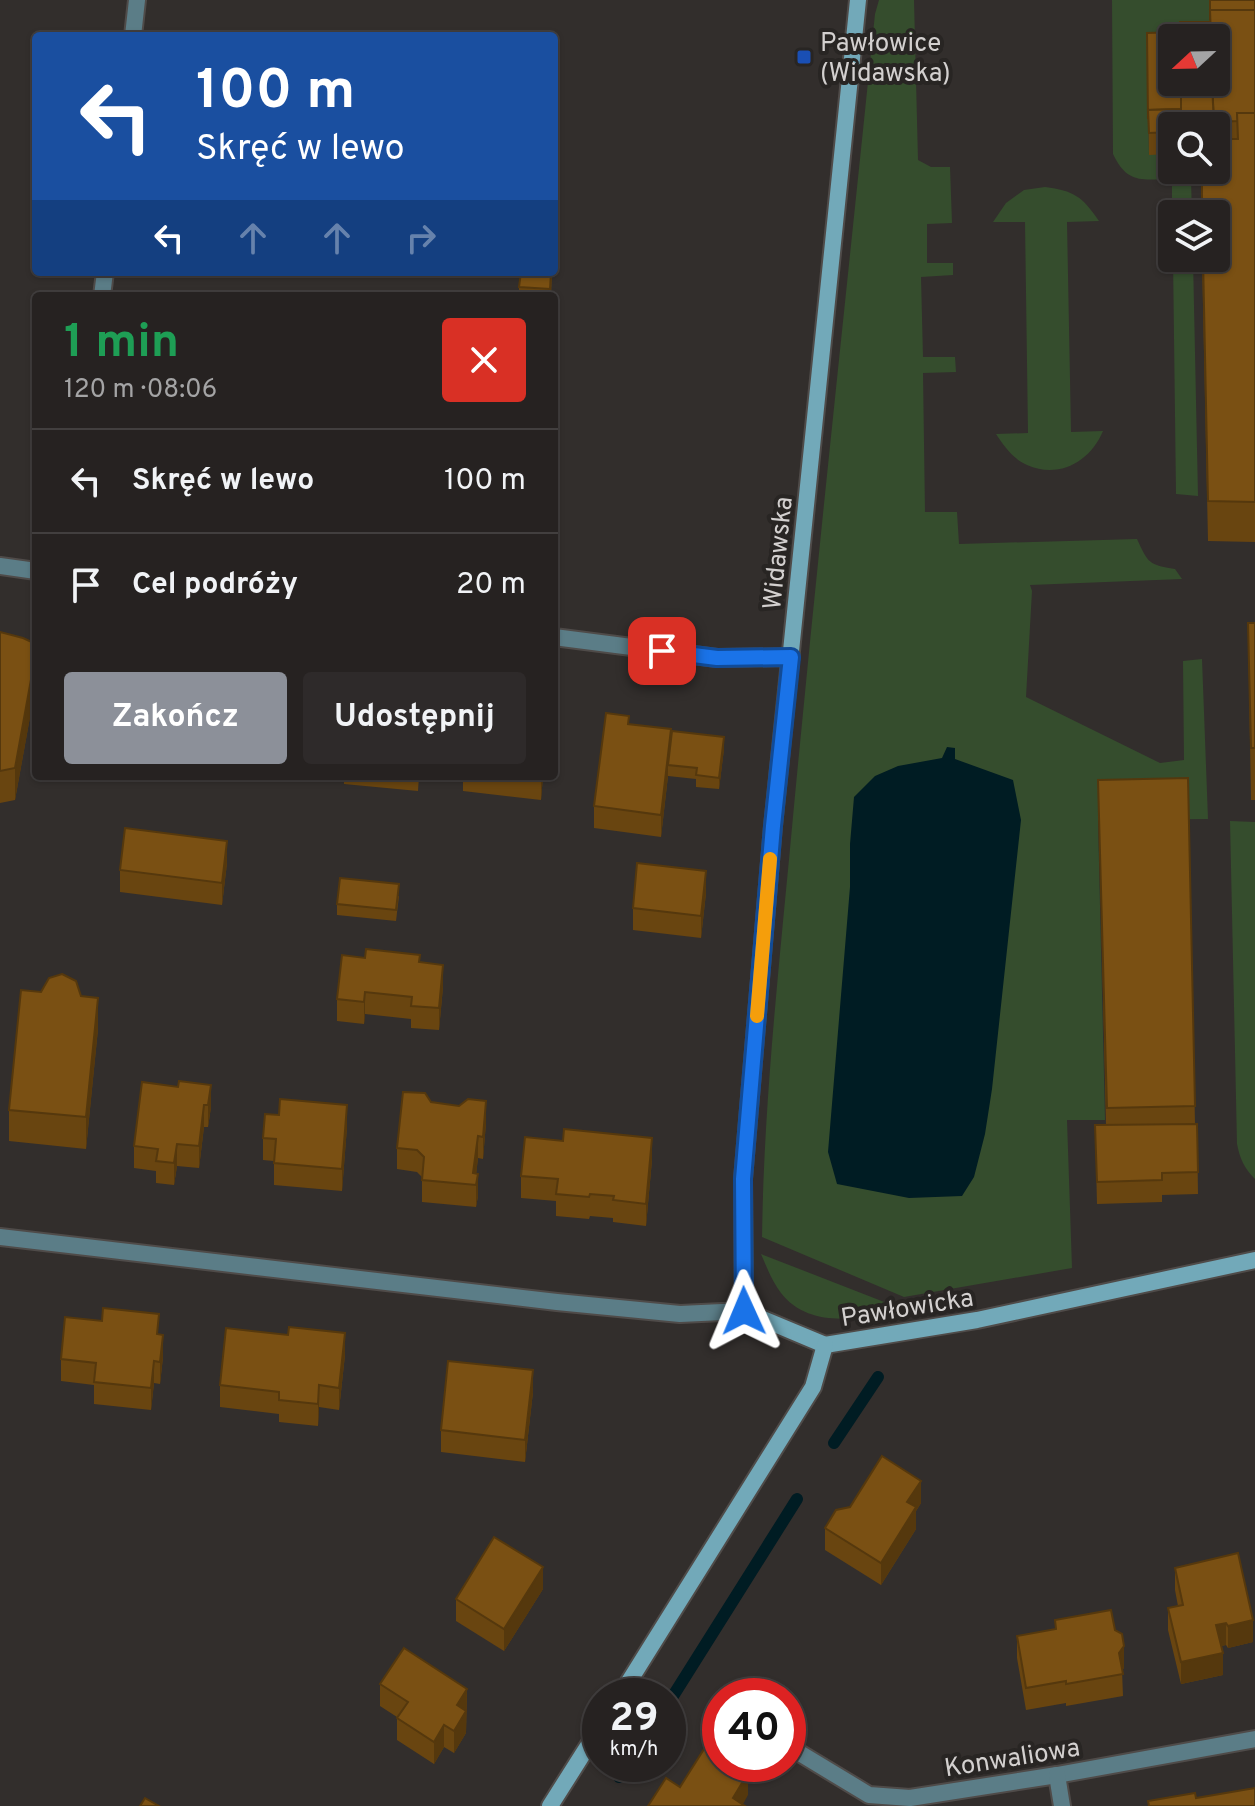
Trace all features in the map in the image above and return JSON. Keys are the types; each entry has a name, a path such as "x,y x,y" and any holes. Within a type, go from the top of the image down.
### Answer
{"street":[{"path":"133,32 137,0"},
{"name":"Widawska","path":"744,1311 743,1179 773,826 858,0"},
{"path":"0,566 32,570"},
{"path":"558,638 717,658 791,657"},
{"path":"0,1237 557,1302 680,1314 744,1311 825,1345"},
{"name":"Pawłowicka","path":"631,1678 813,1387 825,1345 977,1320 1255,1260"},
{"name":"Konwaliowa","path":"806,1757 869,1795 910,1798 1255,1739"},
{"path":"550,1806 582,1755"},
{"path":"1057,1775 1062,1806"}],"green space":[{"path":"879,0 914,0 918,160 931,167 950,167 952,223 927,224 927,263 953,263 953,275 921,277 923,357 955,357 956,372 923,373 925,512 957,512 959,544 1137,539 1150,562 1175,569 1182,579 1030,585 1026,697 1160,763 1184,760 1183,661 1202,659 1208,819 1098,820 1105,1120 1067,1120 1072,1268 904,1297 762,1237 766,1129 779,967 834,410 875,14"},
{"path":"1112,0 1210,0 1210,24 1158,24 1158,42 1147,45 1149,154 1158,154 1158,179 1130,176 1113,154"},
{"path":"1172,184 1191,184 1192,200 1172,200"},
{"path":"1045,187 1076,196 1099,221 1067,222 1071,432 1103,431 1082,459 1062,469 1051,470 1022,462 1009,452 996,434 1028,433 1025,222 993,222 1006,203 1024,190"},
{"path":"1173,272 1193,272 1198,496 1176,494"},
{"path":"1230,821 1255,822 1255,1179 1243,1163 1237,1144"},
{"path":"761,1254 897,1307 898,1311 851,1318 820,1317 806,1312 781,1293"}],"water":[{"path":"947,747 955,748 955,759 1013,780 1021,820 992,1089 974,1177 962,1196 909,1198 837,1184 828,1152 850,887 850,844 854,797 875,776 898,766 942,758"}],"building":[{"path":"1210,0 1255,0 1255,10 1210,10"},
{"path":"1210,10 1255,10 1255,113 1237,113 1238,121 1230,121 1230,112 1214,112 1213,96 1230,96 1230,24 1210,24"},
{"path":"1210,22 1210,24 1180,24"},
{"path":"1147,33 1158,33 1158,96 1181,96 1181,109 1148,110 1148,119"},
{"path":"1181,96 1213,96 1213,112 1158,112 1158,133 1149,133 1148,110 1181,109"},
{"path":"1237,113 1255,113 1255,502 1208,501 1203,272 1230,272 1230,200 1202,200 1202,184 1230,184 1230,139 1238,139"},
{"path":"520,276 551,276 550,289 519,287"},
{"path":"1248,623 1255,623 1255,748 1251,748"},
{"path":"0,632 32,642 32,674 15,768 0,771"},
{"path":"606,713 629,716 628,724 671,729 661,815 594,806"},
{"path":"672,731 724,737 719,778 696,775 697,768 668,765"},
{"path":"1188,778 1195,1106 1107,1108 1098,780"},
{"path":"125,828 227,841 222,883 120,870"},
{"path":"637,863 706,871 701,916 633,908"},
{"path":"340,878 399,884 396,910 337,904"},
{"path":"366,949 420,955 419,962 443,965 439,1008 411,1006 412,997 365,992 364,1002 337,999 342,955 365,958"},
{"path":"62,974 76,981 81,996 98,998 86,1117 9,1110 21,990 41,992 49,978"},
{"path":"179,1081 211,1085 208,1105 204,1105 199,1146 177,1144 174,1163 156,1161 158,1149 134,1146 142,1082 178,1087"},
{"path":"403,1092 425,1093 431,1102 459,1106 468,1099 486,1101 483,1137 478,1136 473,1173 478,1174 476,1185 422,1180 424,1157 417,1150 397,1148"},
{"path":"280,1099 347,1105 342,1169 274,1163 276,1139 263,1138 265,1114 279,1115"},
{"path":"1197,1124 1198,1172 1162,1173 1162,1180 1097,1182 1095,1125"},
{"path":"564,1129 652,1138 646,1204 613,1200 614,1196 556,1194 558,1179 521,1176 525,1137 563,1141"},
{"path":"103,1308 159,1314 157,1334 163,1335 160,1362 154,1361 151,1388 94,1382 96,1363 61,1359 65,1317 102,1321"},
{"path":"289,1327 345,1333 339,1388 319,1385 318,1404 279,1400 279,1392 220,1385 226,1328 288,1335"},
{"path":"448,1361 533,1370 525,1440 441,1430"},
{"path":"882,1456 921,1481 907,1502 916,1507 881,1563 825,1528 836,1510 850,1507"},
{"path":"494,1537 543,1567 504,1629 456,1599"},
{"path":"1238,1553 1253,1620 1228,1626 1226,1623 1216,1625 1223,1653 1181,1662 1168,1608 1183,1605 1175,1568"},
{"path":"1111,1610 1115,1630 1122,1634 1124,1646 1119,1653 1123,1674 1026,1688 1017,1636 1056,1629 1055,1620"},
{"path":"404,1648 467,1689 457,1705 466,1711 454,1731 444,1725 434,1742 397,1718 408,1702 380,1684"},
{"path":"702,1752 702,1782 743,1782 733,1798 745,1806 648,1806 663,1782 672,1782 680,1787"},
{"path":"1255,1788 1255,1806 1149,1806 1148,1801 1195,1793 1196,1798"},
{"path":"145,1798 159,1806 140,1806"}],"waterway":[{"path":"834,1443 878,1377"},
{"path":"684,1678 797,1499"}],"slow traffic":[{"path":"757,1016 770,859"}],"place":[{"name":"Pawłowice (Widawska)","path":"804,57"}],"route":[{"path":"662,651 717,658 791,657 773,826 743,1179 744,1311"}]}
